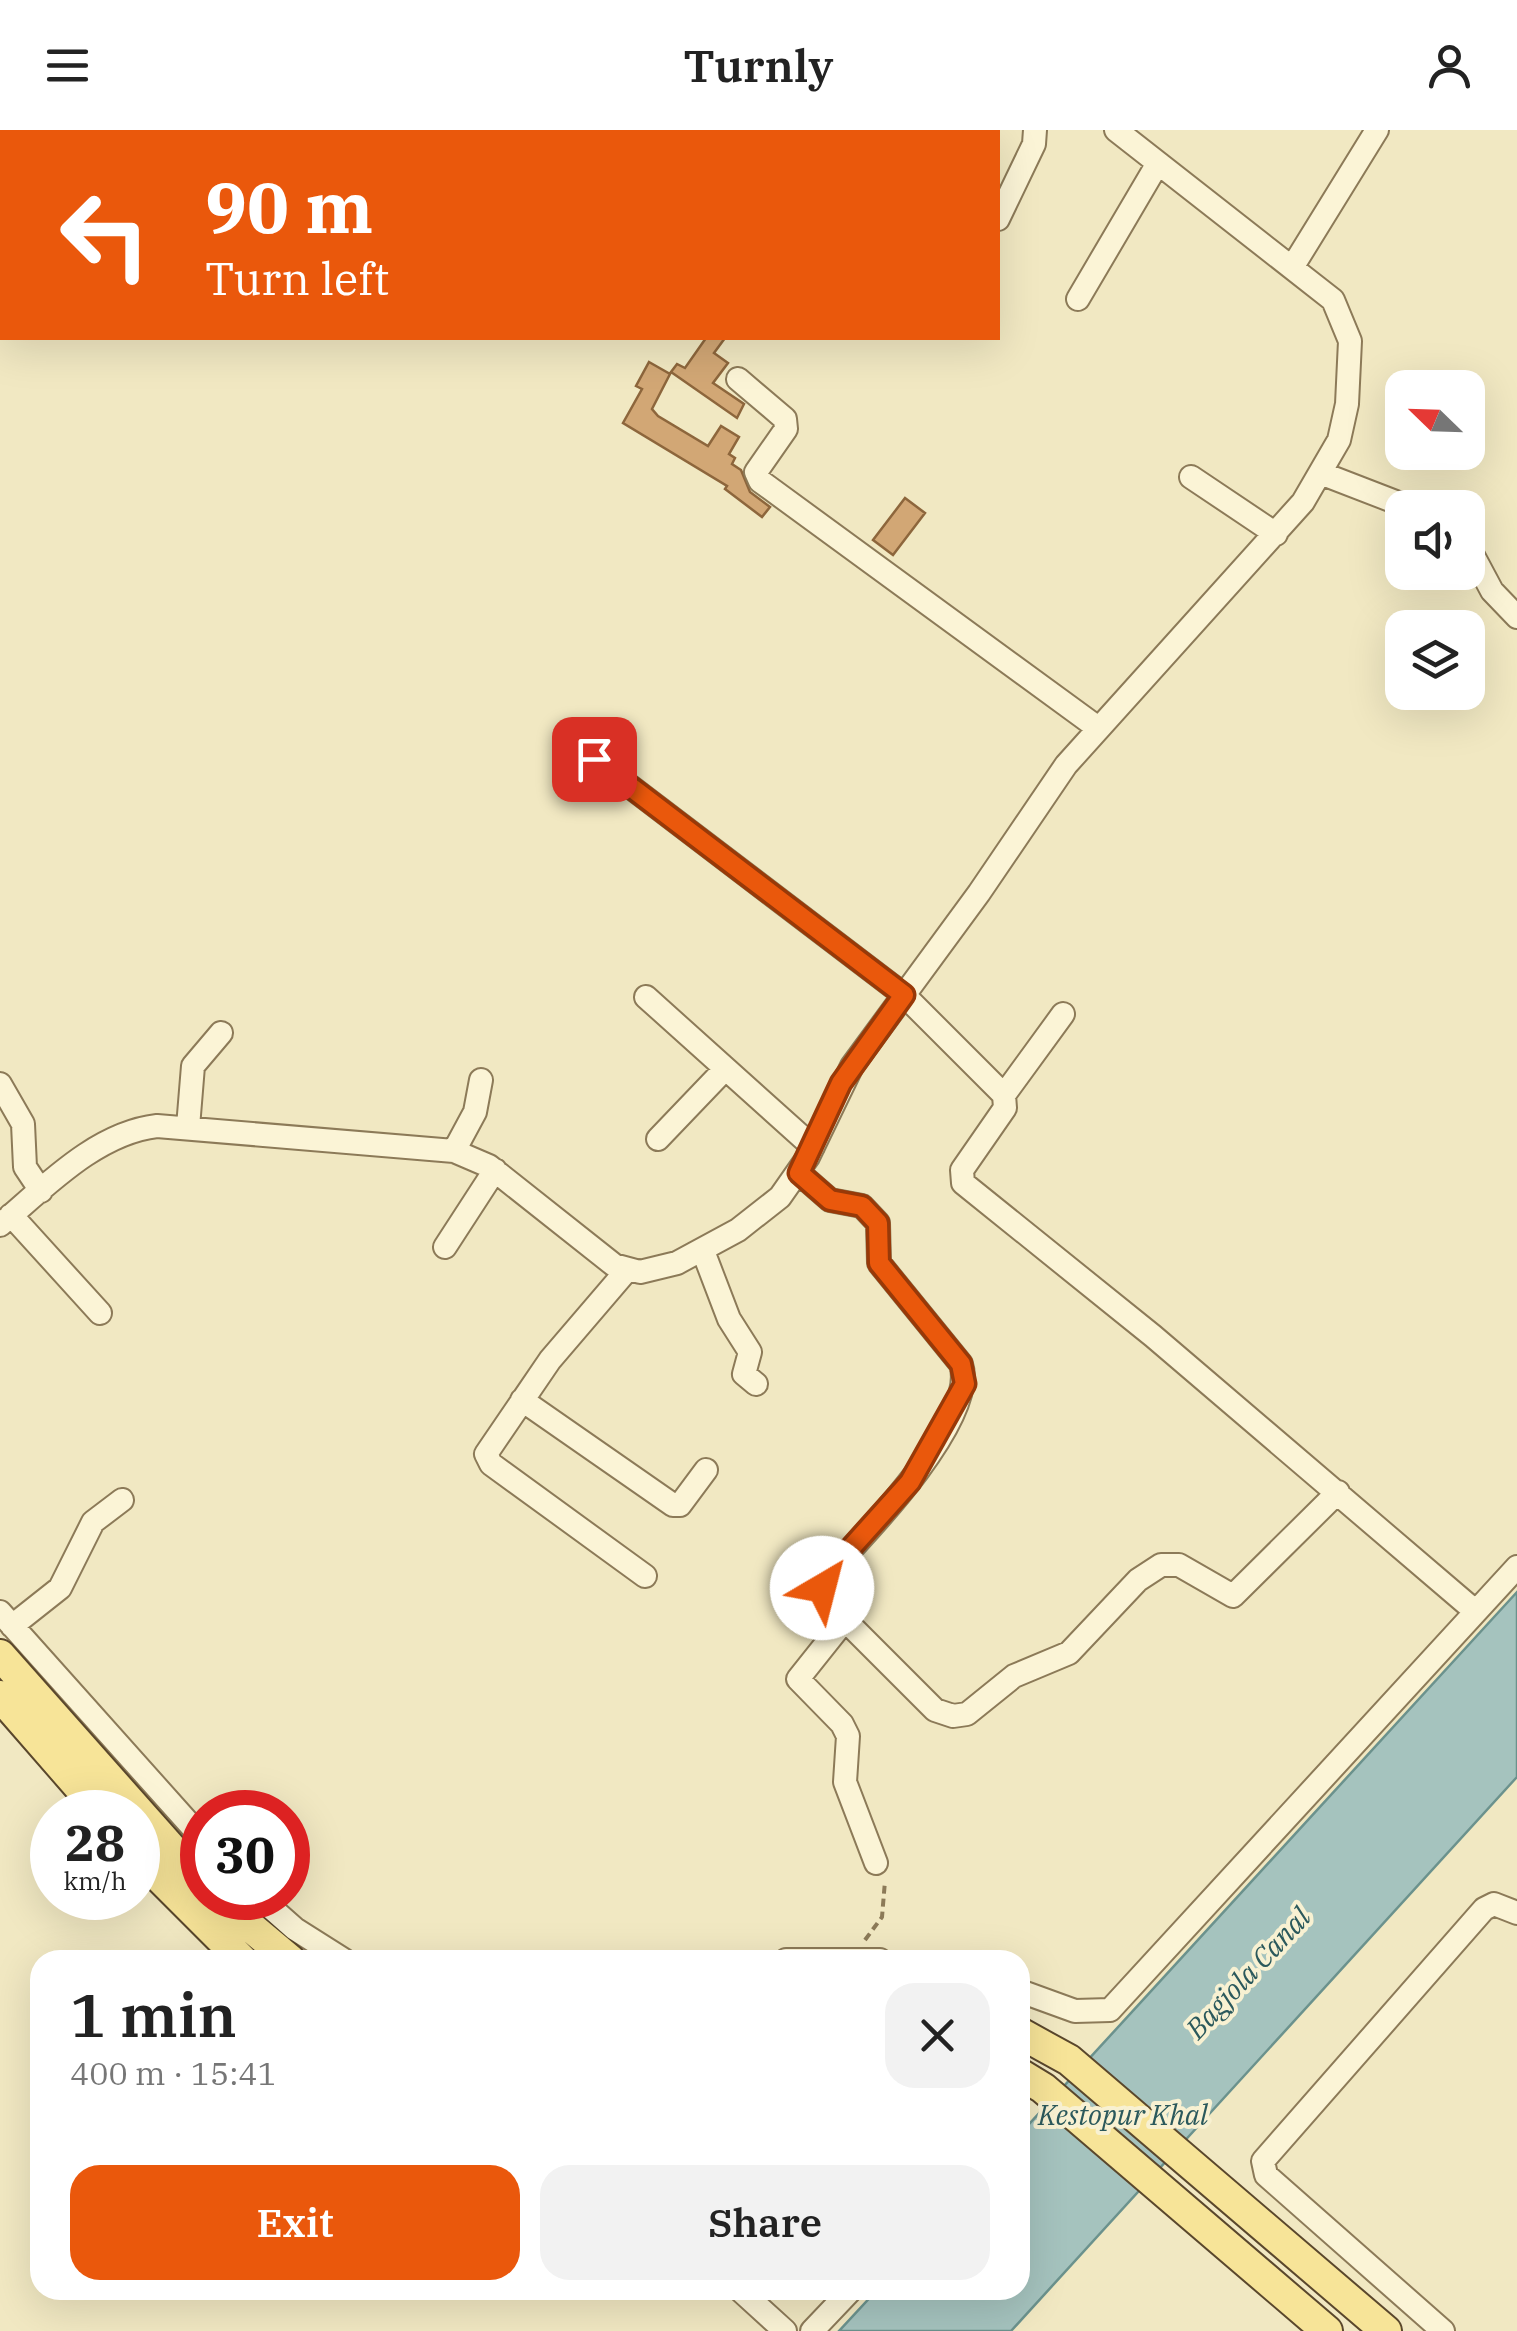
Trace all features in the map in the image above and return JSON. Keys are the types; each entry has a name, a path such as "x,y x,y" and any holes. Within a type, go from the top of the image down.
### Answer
{"main road":[{"path":"0,1655 180,1858"},
{"path":"0,1696 82,1790"},
{"path":"160,1878 232,1950"},
{"path":"242,1920 278,1950"},
{"path":"1030,2039 1069,2060 1386,2331"},
{"path":"1032,2081 1327,2331"}],"street":[{"path":"1000,215 1034,144 1034,130"},
{"path":"100,1313 6,1220 116,1137 137,1128 188,1127 454,1150 495,1170 614,1266 628,1270 677,1263 703,1251 780,1198 799,1173 841,1083 1042,798 1098,728 1276,534 1323,474 1347,404 1350,341 1332,300 1116,130"},
{"path":"1293,266 1376,130"},
{"path":"1078,298 1158,163"},
{"path":"738,379 785,419 786,428 756,472 760,481 1098,728"},
{"path":"1323,474 1385,498"},
{"path":"1191,477 1276,534"},
{"path":"1485,577 1517,617"},
{"path":"594,759 904,995 1004,1094"},
{"path":"646,997 812,1147"},
{"path":"1063,1014 1004,1094 1005,1108 962,1170 963,1182 1475,1610"},
{"path":"188,1127 194,1066 221,1033"},
{"path":"658,1139 725,1069"},
{"path":"454,1150 475,1112 481,1080"},
{"path":"0,1084 24,1124 25,1167 41,1191"},
{"path":"445,1247 495,1170"},
{"path":"799,1173 830,1200 862,1206 878,1223 879,1263 961,1364 965,1376 961,1398 910,1482 823,1579 822,1588 845,1614 845,1620 798,1679 842,1724 848,1736 845,1782 876,1863"},
{"path":"703,1251 729,1318 750,1352 744,1374 756,1384"},
{"path":"628,1270 588,1312 522,1400 488,1450 487,1459 645,1576"},
{"path":"522,1400 674,1505 680,1505 706,1470"},
{"path":"845,1620 935,1710 953,1716 966,1714 1014,1676 1069,1653 1138,1580 1161,1565 1179,1565 1232,1596 1338,1492"},
{"path":"122,1500 93,1522 60,1588 6,1619 180,1813"},
{"path":"1030,1995 1075,2011 1110,2010 1517,1567"},
{"path":"1443,2331 1266,2175 1263,2161 1484,1909 1494,1904 1517,1913"},
{"path":"285,1920 328,1950"},
{"path":"751,2300 785,2331"},
{"path":"812,2331 842,2300"}],"path":[{"path":"863,1950 885,1904 884,1879 876,1863"}],"water":[{"name":"Kestopur Khal","path":"1517,1592 1517,1777 1011,2331 839,2331 868,2300 1030,2300 1030,2123"}],"building":[{"path":"705,340 724,340 714,353 728,363 713,383 744,404 737,418 671,372 677,364 685,368"},
{"path":"649,362 670,374 652,409 658,416 708,446 721,426 739,437 729,454 735,458 732,464 741,470 750,492 770,507 762,517 725,489 727,486 623,423 642,389 636,386"},
{"path":"905,498 925,513 893,555 873,540"}],"route":[{"path":"594,759 904,995 841,1083 799,1173 830,1200 862,1206 878,1223 876,1258 961,1364 965,1384 961,1398 910,1482 889,1510 823,1579 822,1588"}],"water label":[{"name":"Bagjola Canal","path":"1248,1973"}]}
